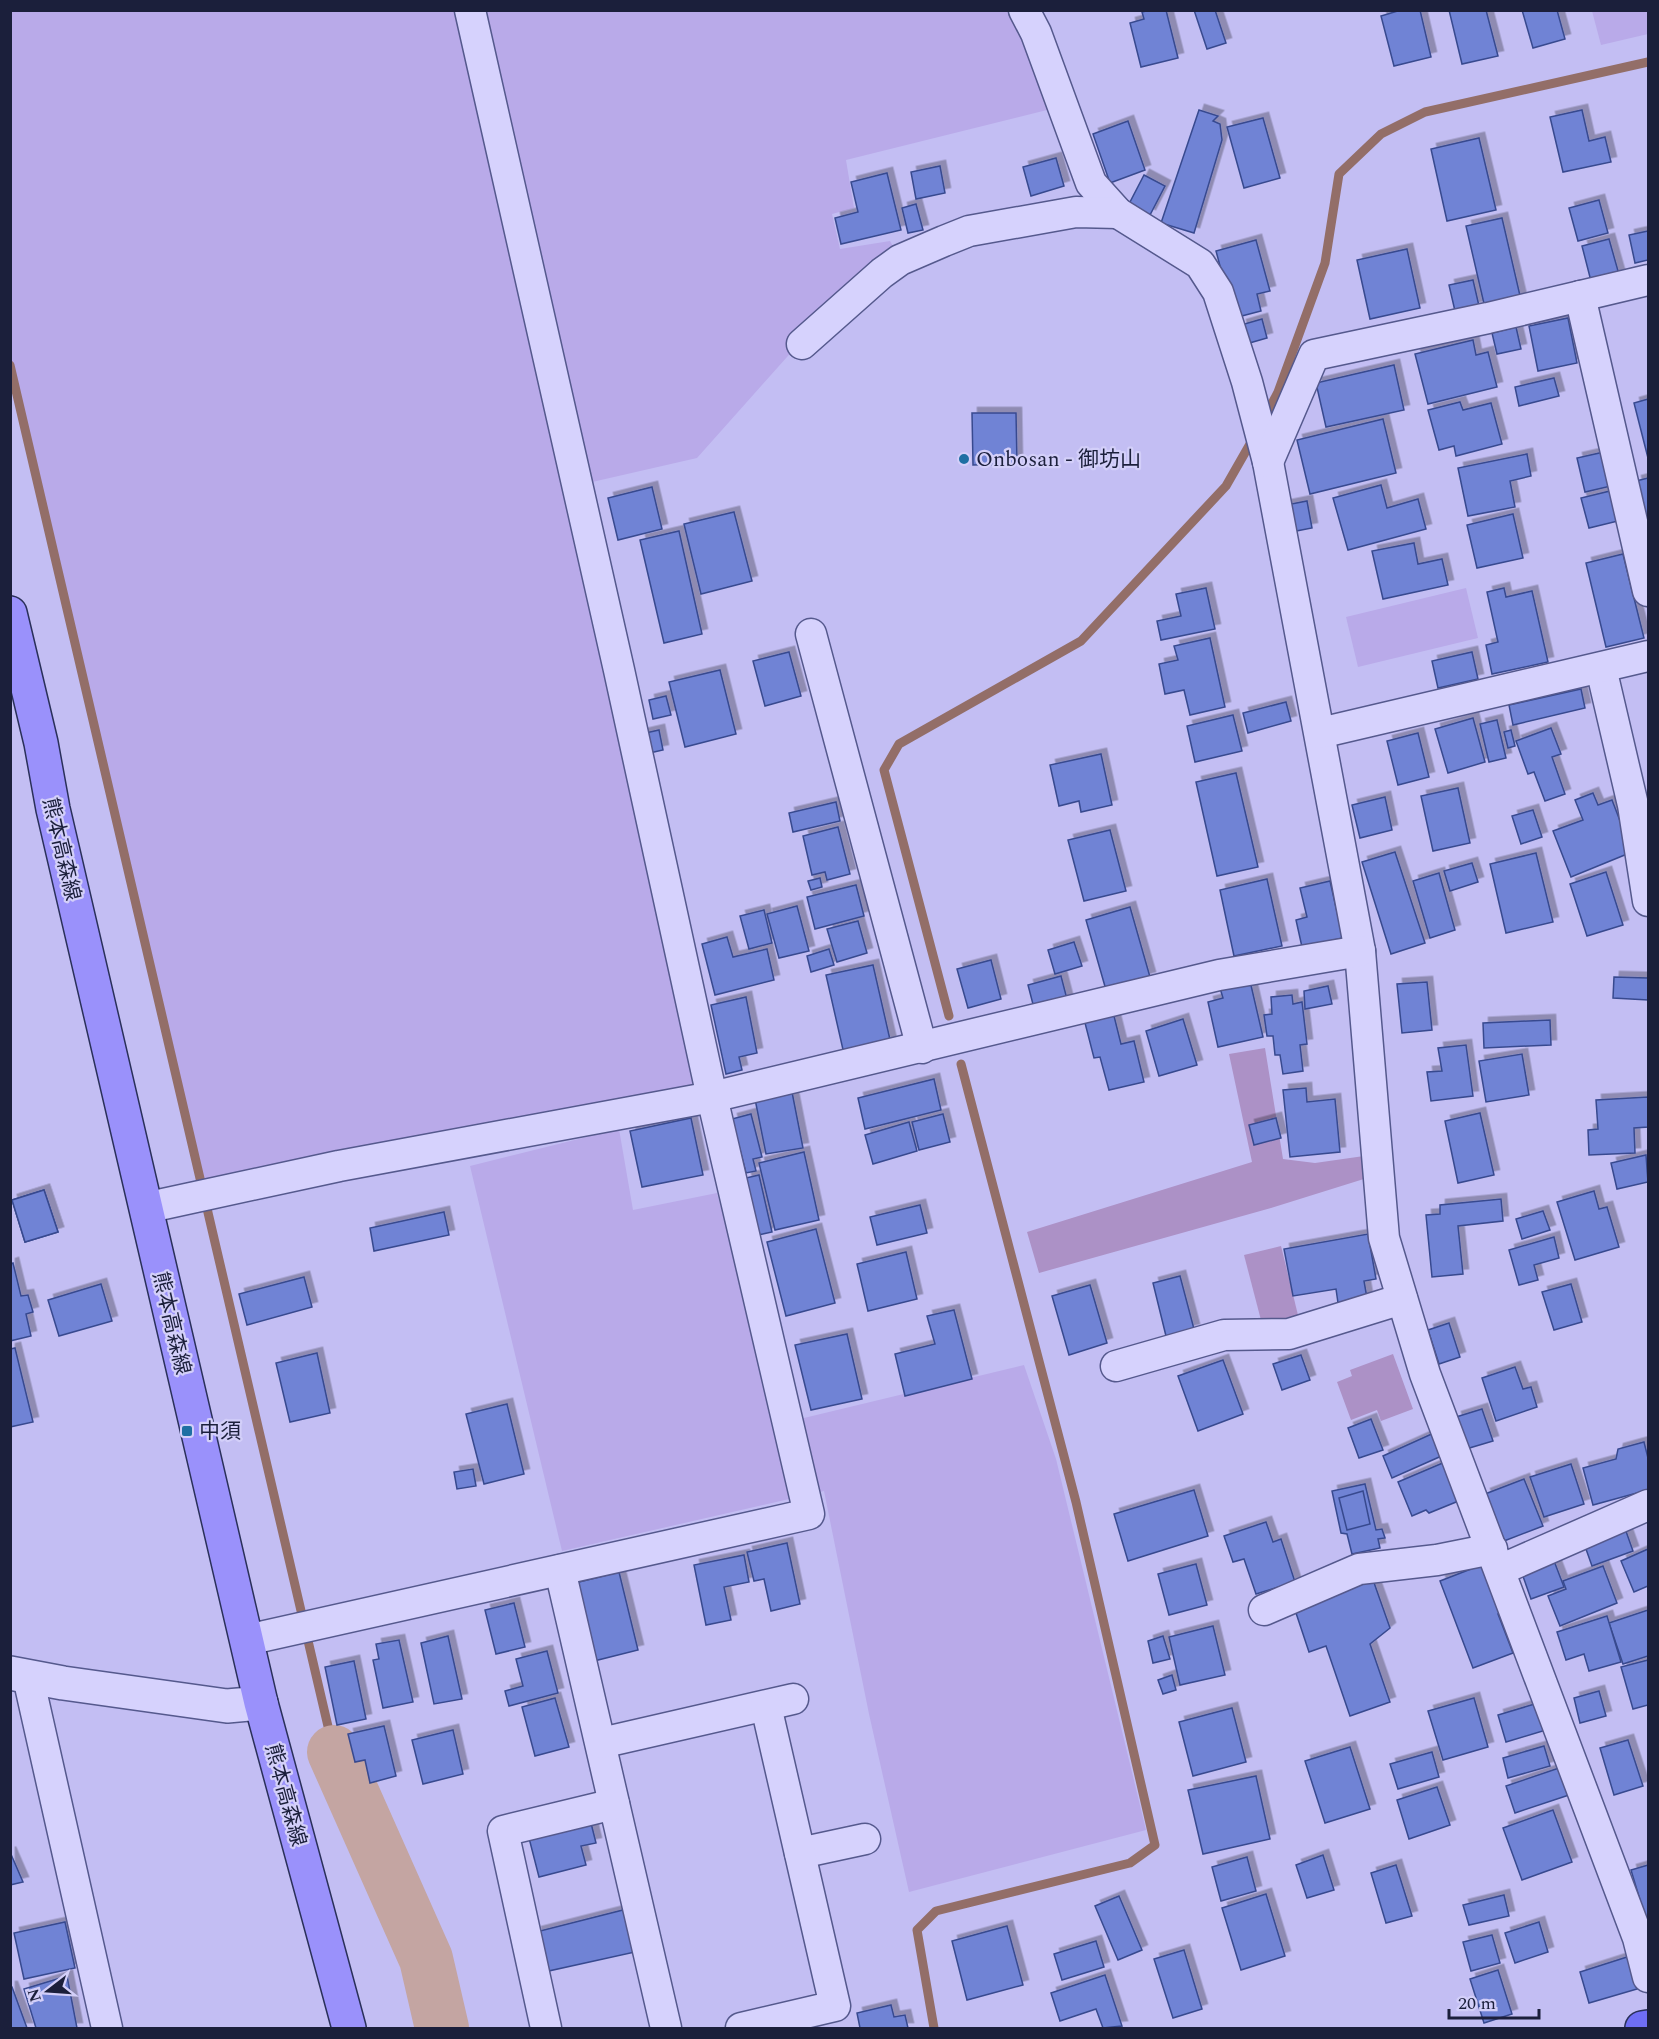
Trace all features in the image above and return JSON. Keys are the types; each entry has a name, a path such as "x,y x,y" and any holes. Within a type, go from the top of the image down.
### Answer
{"highway":[{"path":"1642,2028 1648,2027"}],"main road":[{"name":"熊本高森線","path":"10,613 41,743 52,809 261,1703 349,2028"}],"street":[{"path":"247,1640 809,1514 712,1097 470,10"},
{"path":"1024,10 1036,33 1091,183 1118,213 1200,264 1218,292 1247,382 1268,462 1360,951 1384,1238 1425,1374 1638,1938 1648,1977"},
{"path":"802,344 891,267 944,241 969,231 1076,212 1118,213"},
{"path":"1268,462 1314,355 1648,280"},
{"path":"1580,296 1648,591"},
{"path":"812,634 922,1048"},
{"path":"1320,733 1648,656"},
{"path":"1601,668 1633,805 1648,901"},
{"path":"145,1208 339,1166 712,1097 1219,975 1360,951"},
{"path":"1116,1366 1224,1335 1289,1334 1402,1299"},
{"path":"1264,1610 1359,1569 1437,1560 1496,1559 1648,1505"},
{"path":"560,1570 666,2028"},
{"path":"107,2028 19,1675 227,1706 261,1703"},
{"path":"600,1743 779,1702 800,1853 835,2006 741,2028"},
{"path":"546,2028 503,1831 614,1804"},
{"path":"800,1853 865,1839"}],"shaded area":[{"path":"10,11 1029,11 1063,106 846,160 854,208 832,214 840,249 890,241 894,248 812,329 697,458 566,488 701,1089 204,1192 11,365"},
{"path":"1592,11 1648,11 1648,34 1601,45"},
{"path":"1466,588 1478,638 1358,667 1346,617"},
{"path":"1265,1048 1283,1159 1315,1163 1364,1156 1367,1178 1271,1208 1039,1273 1027,1232 1252,1162 1229,1054"},
{"path":"619,1129 633,1210 717,1193 779,1424 1024,1365 1056,1459 1146,1830 909,1892 869,1714 824,1491 562,1551 470,1166"},
{"path":"1281,1246 1298,1315 1262,1324 1244,1255"},
{"path":"1393,1354 1413,1409 1381,1421 1377,1410 1351,1420 1337,1382 1352,1376 1350,1370"}],"building":[{"path":"1166,10 1178,58 1141,67 1130,23 1144,19 1142,12"},
{"path":"1194,10 1215,10 1226,43 1207,49"},
{"path":"1401,10 1420,10 1431,57 1394,66 1381,16"},
{"path":"1449,10 1486,10 1498,56 1462,64"},
{"path":"1522,10 1557,10 1565,39 1533,48"},
{"path":"1199,110 1218,116 1213,121 1220,124 1222,140 1194,233 1161,223"},
{"path":"1582,110 1589,141 1605,137 1611,162 1563,172 1550,117"},
{"path":"1263,118 1280,178 1244,188 1227,127"},
{"path":"1128,121 1145,170 1110,183 1093,134"},
{"path":"1479,138 1496,210 1447,221 1431,149"},
{"path":"1056,158 1064,186 1031,196 1023,167"},
{"path":"940,166 945,193 916,199 911,172"},
{"path":"887,173 901,230 841,244 835,218 858,212 851,182"},
{"path":"1144,175 1165,186 1150,215 1129,204"},
{"path":"1599,200 1608,233 1578,241 1569,208"},
{"path":"916,204 923,230 908,233 902,208"},
{"path":"1502,218 1521,300 1485,308 1466,226"},
{"path":"1648,231 1648,260 1635,263 1629,235"},
{"path":"1609,239 1620,278 1592,285 1582,246"},
{"path":"1256,240 1270,291 1257,294 1261,311 1234,318 1216,251"},
{"path":"1407,249 1420,308 1370,319 1357,260"},
{"path":"1473,280 1479,306 1455,311 1449,285"},
{"path":"1568,318 1577,363 1538,371 1529,326"},
{"path":"1262,319 1267,338 1246,344 1241,325"},
{"path":"1516,327 1521,349 1497,354 1492,333"},
{"path":"1473,340 1476,355 1488,352 1497,387 1428,404 1415,354"},
{"path":"1394,365 1404,410 1326,427 1316,383"},
{"path":"1554,378 1559,396 1519,406 1515,387"},
{"path":"1648,399 1648,458 1634,403"},
{"path":"1460,402 1463,410 1491,403 1502,444 1456,456 1454,446 1439,450 1428,410"},
{"path":"972,413 1016,413 1017,464 973,465"},
{"path":"1383,419 1396,473 1310,494 1297,440"},
{"path":"1604,452 1611,486 1585,492 1577,458"},
{"path":"1527,454 1531,476 1510,481 1515,507 1468,516 1458,468"},
{"path":"1648,478 1648,536 1636,481"},
{"path":"1381,485 1387,508 1418,499 1426,529 1348,550 1333,498"},
{"path":"652,487 662,529 618,540 608,498"},
{"path":"1610,491 1618,521 1589,528 1581,498"},
{"path":"1307,501 1312,528 1291,532 1286,505"},
{"path":"734,512 752,581 701,594 684,524"},
{"path":"1513,514 1523,558 1477,568 1467,525"},
{"path":"679,531 702,634 664,643 640,540"},
{"path":"1414,543 1418,564 1442,559 1448,585 1383,599 1372,551"},
{"path":"1623,554 1644,638 1606,647 1586,563"},
{"path":"1206,588 1215,629 1161,640 1157,621 1181,616 1176,594"},
{"path":"1504,588 1506,597 1532,591 1548,662 1492,674 1486,645 1498,642 1487,592"},
{"path":"1210,638 1225,707 1190,715 1184,690 1165,694 1159,664 1178,660 1174,646"},
{"path":"789,652 801,696 765,706 753,661"},
{"path":"1472,652 1478,679 1438,688 1432,661"},
{"path":"720,670 736,734 685,747 669,682"},
{"path":"1581,689 1585,708 1513,725 1509,705"},
{"path":"666,696 671,715 653,719 649,700"},
{"path":"1286,702 1291,721 1248,733 1243,713"},
{"path":"1233,715 1242,751 1195,762 1187,726"},
{"path":"1473,718 1485,762 1448,773 1435,729"},
{"path":"1497,720 1506,758 1489,762 1480,724"},
{"path":"1551,728 1561,754 1552,757 1565,794 1545,801 1534,772 1528,774 1516,741"},
{"path":"659,730 663,750 645,754 641,734"},
{"path":"1511,730 1515,746 1508,748 1504,732"},
{"path":"1418,733 1429,777 1398,785 1387,741"},
{"path":"1101,754 1112,805 1081,812 1079,801 1059,806 1050,765"},
{"path":"1236,773 1258,867 1217,876 1196,782"},
{"path":"1458,788 1470,843 1433,851 1421,796"},
{"path":"1593,793 1598,805 1612,800 1632,852 1571,877 1553,831 1583,820 1575,800"},
{"path":"1385,797 1392,830 1360,838 1352,805"},
{"path":"836,802 840,821 793,832 789,813"},
{"path":"1533,810 1542,837 1521,844 1512,816"},
{"path":"838,827 850,874 827,880 825,872 812,875 803,836"},
{"path":"1110,830 1126,891 1084,901 1068,840"},
{"path":"1395,852 1425,943 1391,954 1362,862"},
{"path":"1536,853 1553,922 1506,933 1490,864"},
{"path":"1472,863 1478,882 1450,891 1444,871"},
{"path":"1606,872 1623,925 1587,936 1570,884"},
{"path":"1439,873 1455,930 1430,938 1413,881"},
{"path":"820,878 822,887 811,890 808,881"},
{"path":"1267,879 1282,946 1234,956 1220,890"},
{"path":"1330,881 1343,938 1302,947 1296,920 1307,917 1300,888"},
{"path":"856,885 864,916 815,929 807,897"},
{"path":"797,906 809,951 779,958 767,914"},
{"path":"1130,907 1150,977 1106,990 1086,920"},
{"path":"764,910 772,943 749,949 740,916"},
{"path":"858,921 867,953 837,962 827,929"},
{"path":"727,937 733,957 767,949 774,980 715,995 702,944"},
{"path":"1074,942 1082,966 1055,974 1048,950"},
{"path":"829,949 834,965 811,972 807,956"},
{"path":"991,960 1001,999 968,1008 957,969"},
{"path":"873,965 891,1044 844,1054 826,975"},
{"path":"1061,976 1068,1003 1035,1012 1028,985"},
{"path":"1614,977 1648,978 1648,1000 1613,998"},
{"path":"1250,981 1263,1037 1218,1047 1208,1002 1223,998 1220,988"},
{"path":"1427,982 1432,1030 1402,1033 1397,984"},
{"path":"1328,986 1332,1004 1305,1009 1304,991"},
{"path":"1292,995 1293,1004 1302,1002 1307,1044 1300,1045 1303,1071 1283,1074 1280,1055 1275,1055 1273,1036 1267,1036 1264,1015 1272,1014 1271,997"},
{"path":"746,997 757,1053 739,1057 742,1070 726,1074 711,1005"},
{"path":"1113,1012 1121,1044 1134,1041 1144,1082 1109,1090 1100,1057 1094,1058 1084,1019"},
{"path":"1183,1019 1197,1065 1159,1076 1146,1031"},
{"path":"1550,1020 1551,1045 1484,1048 1483,1023"},
{"path":"1466,1045 1473,1096 1431,1101 1427,1072 1442,1071 1438,1048"},
{"path":"1522,1054 1529,1095 1486,1102 1479,1061"},
{"path":"934,1079 941,1110 865,1129 858,1098"},
{"path":"1306,1088 1307,1102 1335,1099 1340,1152 1290,1157 1283,1090"},
{"path":"792,1092 803,1148 766,1154 755,1099"},
{"path":"1648,1097 1648,1127 1634,1128 1635,1153 1589,1155 1588,1130 1598,1129 1596,1100"},
{"path":"1480,1113 1494,1175 1458,1183 1445,1121"},
{"path":"751,1114 762,1157 753,1159 756,1171 746,1173 732,1119"},
{"path":"943,1114 950,1142 919,1150 912,1122"},
{"path":"691,1118 703,1175 642,1187 630,1131"},
{"path":"1276,1118 1281,1138 1254,1145 1249,1125"},
{"path":"909,1122 917,1151 873,1164 865,1135"},
{"path":"804,1152 819,1220 775,1230 759,1163"},
{"path":"1646,1155 1648,1182 1617,1189 1611,1163"},
{"path":"759,1175 772,1232 758,1235 746,1178"},
{"path":"44,1190 58,1232 25,1242 12,1200"},
{"path":"44,1190 58,1232 25,1242 12,1200"},
{"path":"1594,1191 1599,1209 1607,1207 1619,1247 1575,1260 1557,1202"},
{"path":"1501,1199 1503,1221 1458,1226 1463,1274 1432,1277 1426,1215 1440,1214 1440,1205"},
{"path":"920,1205 927,1233 877,1245 870,1217"},
{"path":"1543,1211 1550,1230 1522,1239 1516,1219"},
{"path":"444,1212 449,1235 374,1251 370,1228"},
{"path":"816,1229 835,1303 786,1316 767,1242"},
{"path":"1368,1234 1376,1279 1364,1281 1367,1298 1338,1303 1336,1289 1293,1296 1284,1249"},
{"path":"1554,1237 1559,1258 1534,1265 1538,1280 1519,1285 1509,1250"},
{"path":"906,1252 917,1299 868,1311 857,1264"},
{"path":"13,1263 21,1296 28,1295 33,1312 26,1314 31,1336 10,1341 10,1264"},
{"path":"1180,1276 1194,1329 1166,1336 1153,1283"},
{"path":"304,1277 312,1307 247,1325 239,1294"},
{"path":"101,1284 112,1321 59,1336 48,1300"},
{"path":"1571,1284 1582,1322 1554,1330 1542,1292"},
{"path":"1090,1285 1107,1343 1069,1355 1052,1296"},
{"path":"954,1310 972,1379 905,1396 895,1354 935,1344 927,1316"},
{"path":"1449,1323 1460,1357 1439,1364 1428,1330"},
{"path":"847,1334 862,1399 811,1410 795,1345"},
{"path":"15,1348 33,1422 10,1427 10,1349"},
{"path":"317,1353 330,1413 290,1422 276,1363"},
{"path":"1301,1355 1310,1380 1282,1390 1273,1364"},
{"path":"1223,1360 1243,1414 1198,1431 1178,1376"},
{"path":"1515,1367 1523,1389 1531,1387 1537,1407 1496,1421 1482,1378"},
{"path":"507,1404 524,1474 484,1484 466,1414"},
{"path":"1482,1409 1493,1441 1466,1449 1456,1417"},
{"path":"1371,1419 1383,1450 1359,1458 1348,1428"},
{"path":"1436,1432 1446,1454 1392,1478 1383,1456"},
{"path":"1644,1442 1648,1458 1648,1490 1593,1505 1583,1468 1616,1459 1618,1449"},
{"path":"1445,1462 1461,1500 1429,1513 1426,1510 1412,1516 1398,1482"},
{"path":"1571,1464 1584,1504 1544,1517 1530,1477"},
{"path":"473,1469 476,1486 457,1489 454,1472"},
{"path":"1524,1479 1543,1526 1504,1541 1485,1494"},
{"path":"1365,1484 1376,1530 1382,1529 1385,1538 1378,1539 1380,1548 1352,1554 1347,1534 1341,1533 1332,1491"},
{"path":"1194,1490 1208,1536 1128,1561 1114,1514"},
{"path":"1363,1491 1370,1524 1347,1530 1339,1498"},
{"path":"1622,1520 1633,1551 1592,1566 1581,1535"},
{"path":"1266,1522 1273,1542 1281,1539 1295,1582 1256,1594 1244,1559 1233,1562 1224,1536"},
{"path":"787,1543 800,1604 771,1611 764,1579 754,1581 747,1552"},
{"path":"1648,1549 1648,1586 1634,1592 1621,1561"},
{"path":"1551,1553 1564,1587 1531,1599 1519,1565"},
{"path":"744,1555 749,1582 724,1587 731,1620 706,1625 694,1565"},
{"path":"1489,1562 1507,1611 1498,1614 1513,1653 1473,1668 1440,1581"},
{"path":"1196,1564 1207,1605 1169,1615 1158,1574"},
{"path":"1603,1566 1617,1603 1560,1626 1548,1596 1566,1589 1563,1581"},
{"path":"619,1572 638,1650 590,1662 571,1584"},
{"path":"1372,1577 1390,1628 1370,1644 1390,1702 1350,1716 1326,1646 1309,1652 1293,1604"},
{"path":"514,1603 525,1647 496,1654 485,1610"},
{"path":"1648,1610 1648,1656 1623,1664 1609,1623"},
{"path":"1607,1616 1621,1662 1589,1671 1584,1654 1566,1660 1557,1632"},
{"path":"1213,1626 1225,1675 1180,1685 1169,1637"},
{"path":"448,1636 462,1699 434,1704 421,1643"},
{"path":"1163,1636 1170,1659 1153,1663 1148,1641"},
{"path":"399,1640 413,1702 383,1708 373,1660 379,1659 376,1644"},
{"path":"547,1651 558,1693 509,1706 505,1691 523,1686 516,1659"},
{"path":"1648,1660 1648,1705 1633,1709 1621,1667"},
{"path":"354,1661 366,1719 337,1725 325,1667"},
{"path":"1172,1675 1176,1690 1163,1694 1158,1680"},
{"path":"1599,1691 1606,1716 1580,1723 1574,1698"},
{"path":"555,1698 569,1747 535,1756 522,1707"},
{"path":"1474,1698 1488,1747 1443,1760 1428,1711"},
{"path":"1538,1703 1546,1730 1506,1742 1498,1715"},
{"path":"1232,1708 1246,1762 1193,1776 1179,1722"},
{"path":"384,1726 396,1776 370,1783 365,1760 355,1762 348,1734"},
{"path":"453,1730 463,1774 423,1784 412,1740"},
{"path":"1628,1740 1643,1786 1614,1795 1600,1748"},
{"path":"1544,1746 1550,1766 1508,1778 1503,1758"},
{"path":"1350,1747 1370,1809 1325,1823 1305,1761"},
{"path":"1432,1752 1439,1777 1398,1789 1390,1764"},
{"path":"1559,1768 1569,1795 1515,1813 1506,1786"},
{"path":"1256,1776 1270,1839 1203,1854 1188,1790"},
{"path":"1437,1787 1450,1825 1409,1839 1397,1800"},
{"path":"1553,1810 1572,1862 1522,1880 1503,1828"},
{"path":"591,1823 596,1843 581,1846 586,1865 539,1877 529,1838"},
{"path":"10,1852 23,1882 10,1885"},
{"path":"1323,1855 1334,1890 1307,1898 1296,1865"},
{"path":"1247,1857 1256,1891 1221,1901 1212,1867"},
{"path":"1396,1865 1412,1916 1386,1923 1371,1873"},
{"path":"1648,1865 1648,1927 1631,1870"},
{"path":"1266,1894 1285,1956 1241,1970 1222,1908"},
{"path":"1504,1895 1509,1916 1469,1925 1463,1905"},
{"path":"1119,1896 1142,1950 1118,1960 1095,1906"},
{"path":"623,1910 635,1952 544,1972 536,1932"},
{"path":"65,1922 75,1968 24,1979 14,1933"},
{"path":"1539,1922 1548,1952 1515,1963 1505,1933"},
{"path":"1007,1926 1023,1985 967,2000 952,1941"},
{"path":"1492,1935 1500,1963 1471,1971 1463,1942"},
{"path":"1096,1941 1104,1967 1062,1980 1054,1954"},
{"path":"1184,1950 1202,2009 1173,2018 1154,1959"},
{"path":"1627,1957 1637,1989 1589,2003 1580,1972"},
{"path":"1498,1970 1512,2014 1484,2023 1470,1979"},
{"path":"1105,1975 1122,2026 1103,2028 1096,2009 1060,2021 1051,1993"},
{"path":"67,1976 77,2028 36,2028 24,1989"},
{"path":"10,1987 12,1987 27,2028 10,2028"},
{"path":"891,2005 894,2017 905,2015 908,2028 860,2028 857,2013"}],"waterway":[{"path":"1265,417 1278,392 1325,263 1339,174 1381,134 1425,112 1648,62"},
{"path":"10,365 334,1752"},
{"path":"949,1016 884,770 899,744 1081,641 1226,486 1254,437"},
{"path":"934,2028 917,1930 936,1911 1130,1863 1155,1845 1076,1502 961,1064"},
{"path":"334,1752 426,1959 442,2028"}],"place":[{"name":"Onbosan - 御坊山","path":"964,459"},
{"name":"中須","path":"187,1431"}]}
